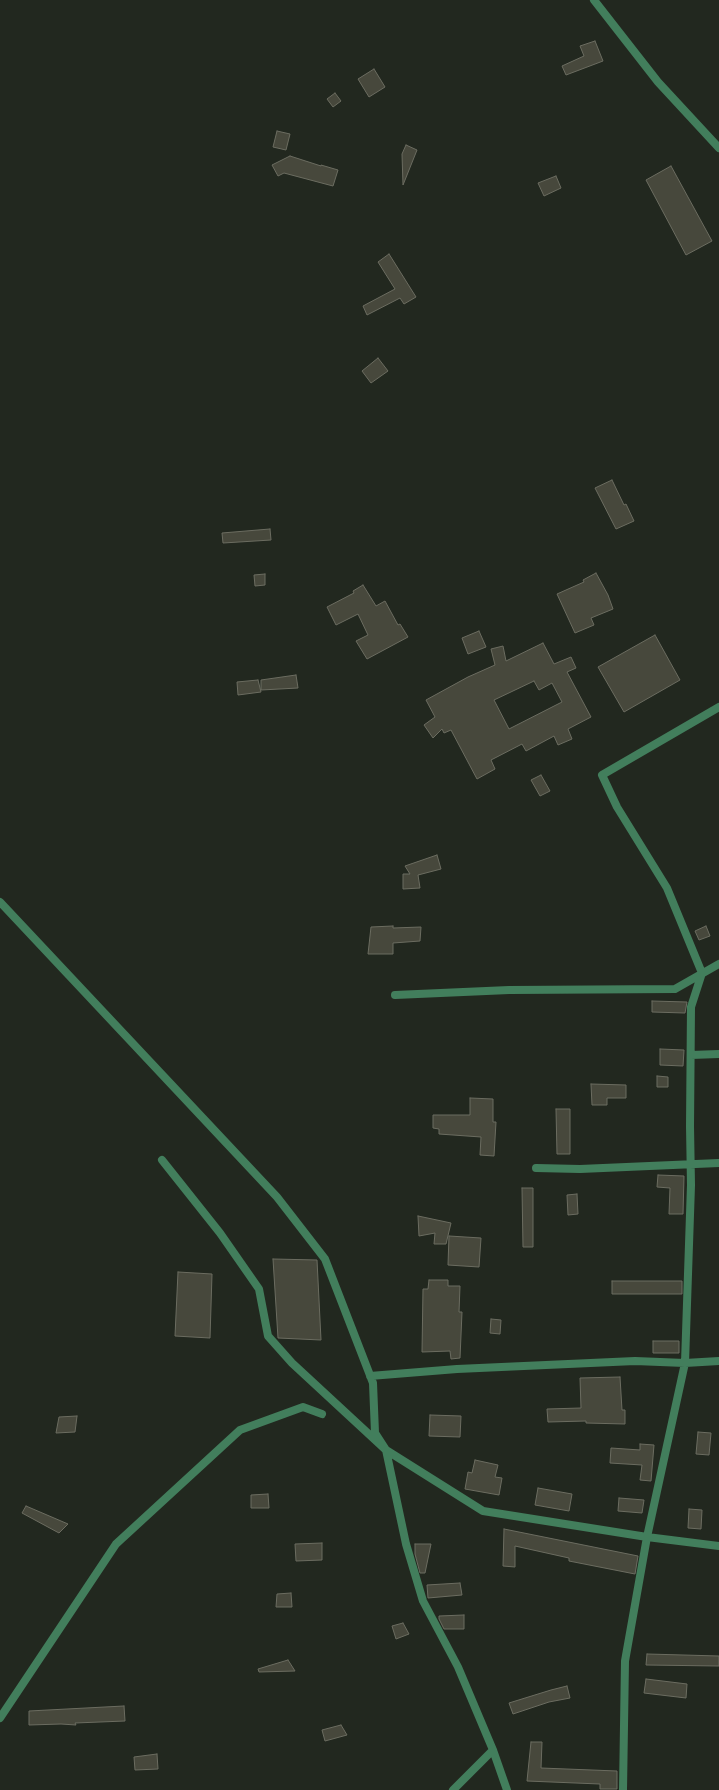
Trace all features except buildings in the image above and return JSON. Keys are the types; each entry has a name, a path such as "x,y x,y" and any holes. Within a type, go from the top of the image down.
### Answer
{"street":[{"path":"594,0 658,82 719,148"},
{"path":"624,1790 625,1661 647,1537 685,1364 690,1164 691,1007 702,973 667,888 617,807 602,775 719,707"},
{"path":"0,902 277,1197 325,1259 373,1383 375,1432 386,1450 406,1544 423,1601 458,1667 493,1750 507,1790"},
{"path":"395,995 509,990 675,989 719,964"},
{"path":"691,1055 719,1054"},
{"path":"162,1160 220,1233 259,1288 268,1336 292,1363 386,1450 484,1511 647,1537 719,1546"},
{"path":"536,1168 580,1168 719,1163"},
{"path":"370,1376 457,1369 628,1361 685,1364 719,1361"},
{"path":"0,1718 116,1544 240,1430 303,1407 322,1414"},
{"path":"453,1790 493,1750"}]}
